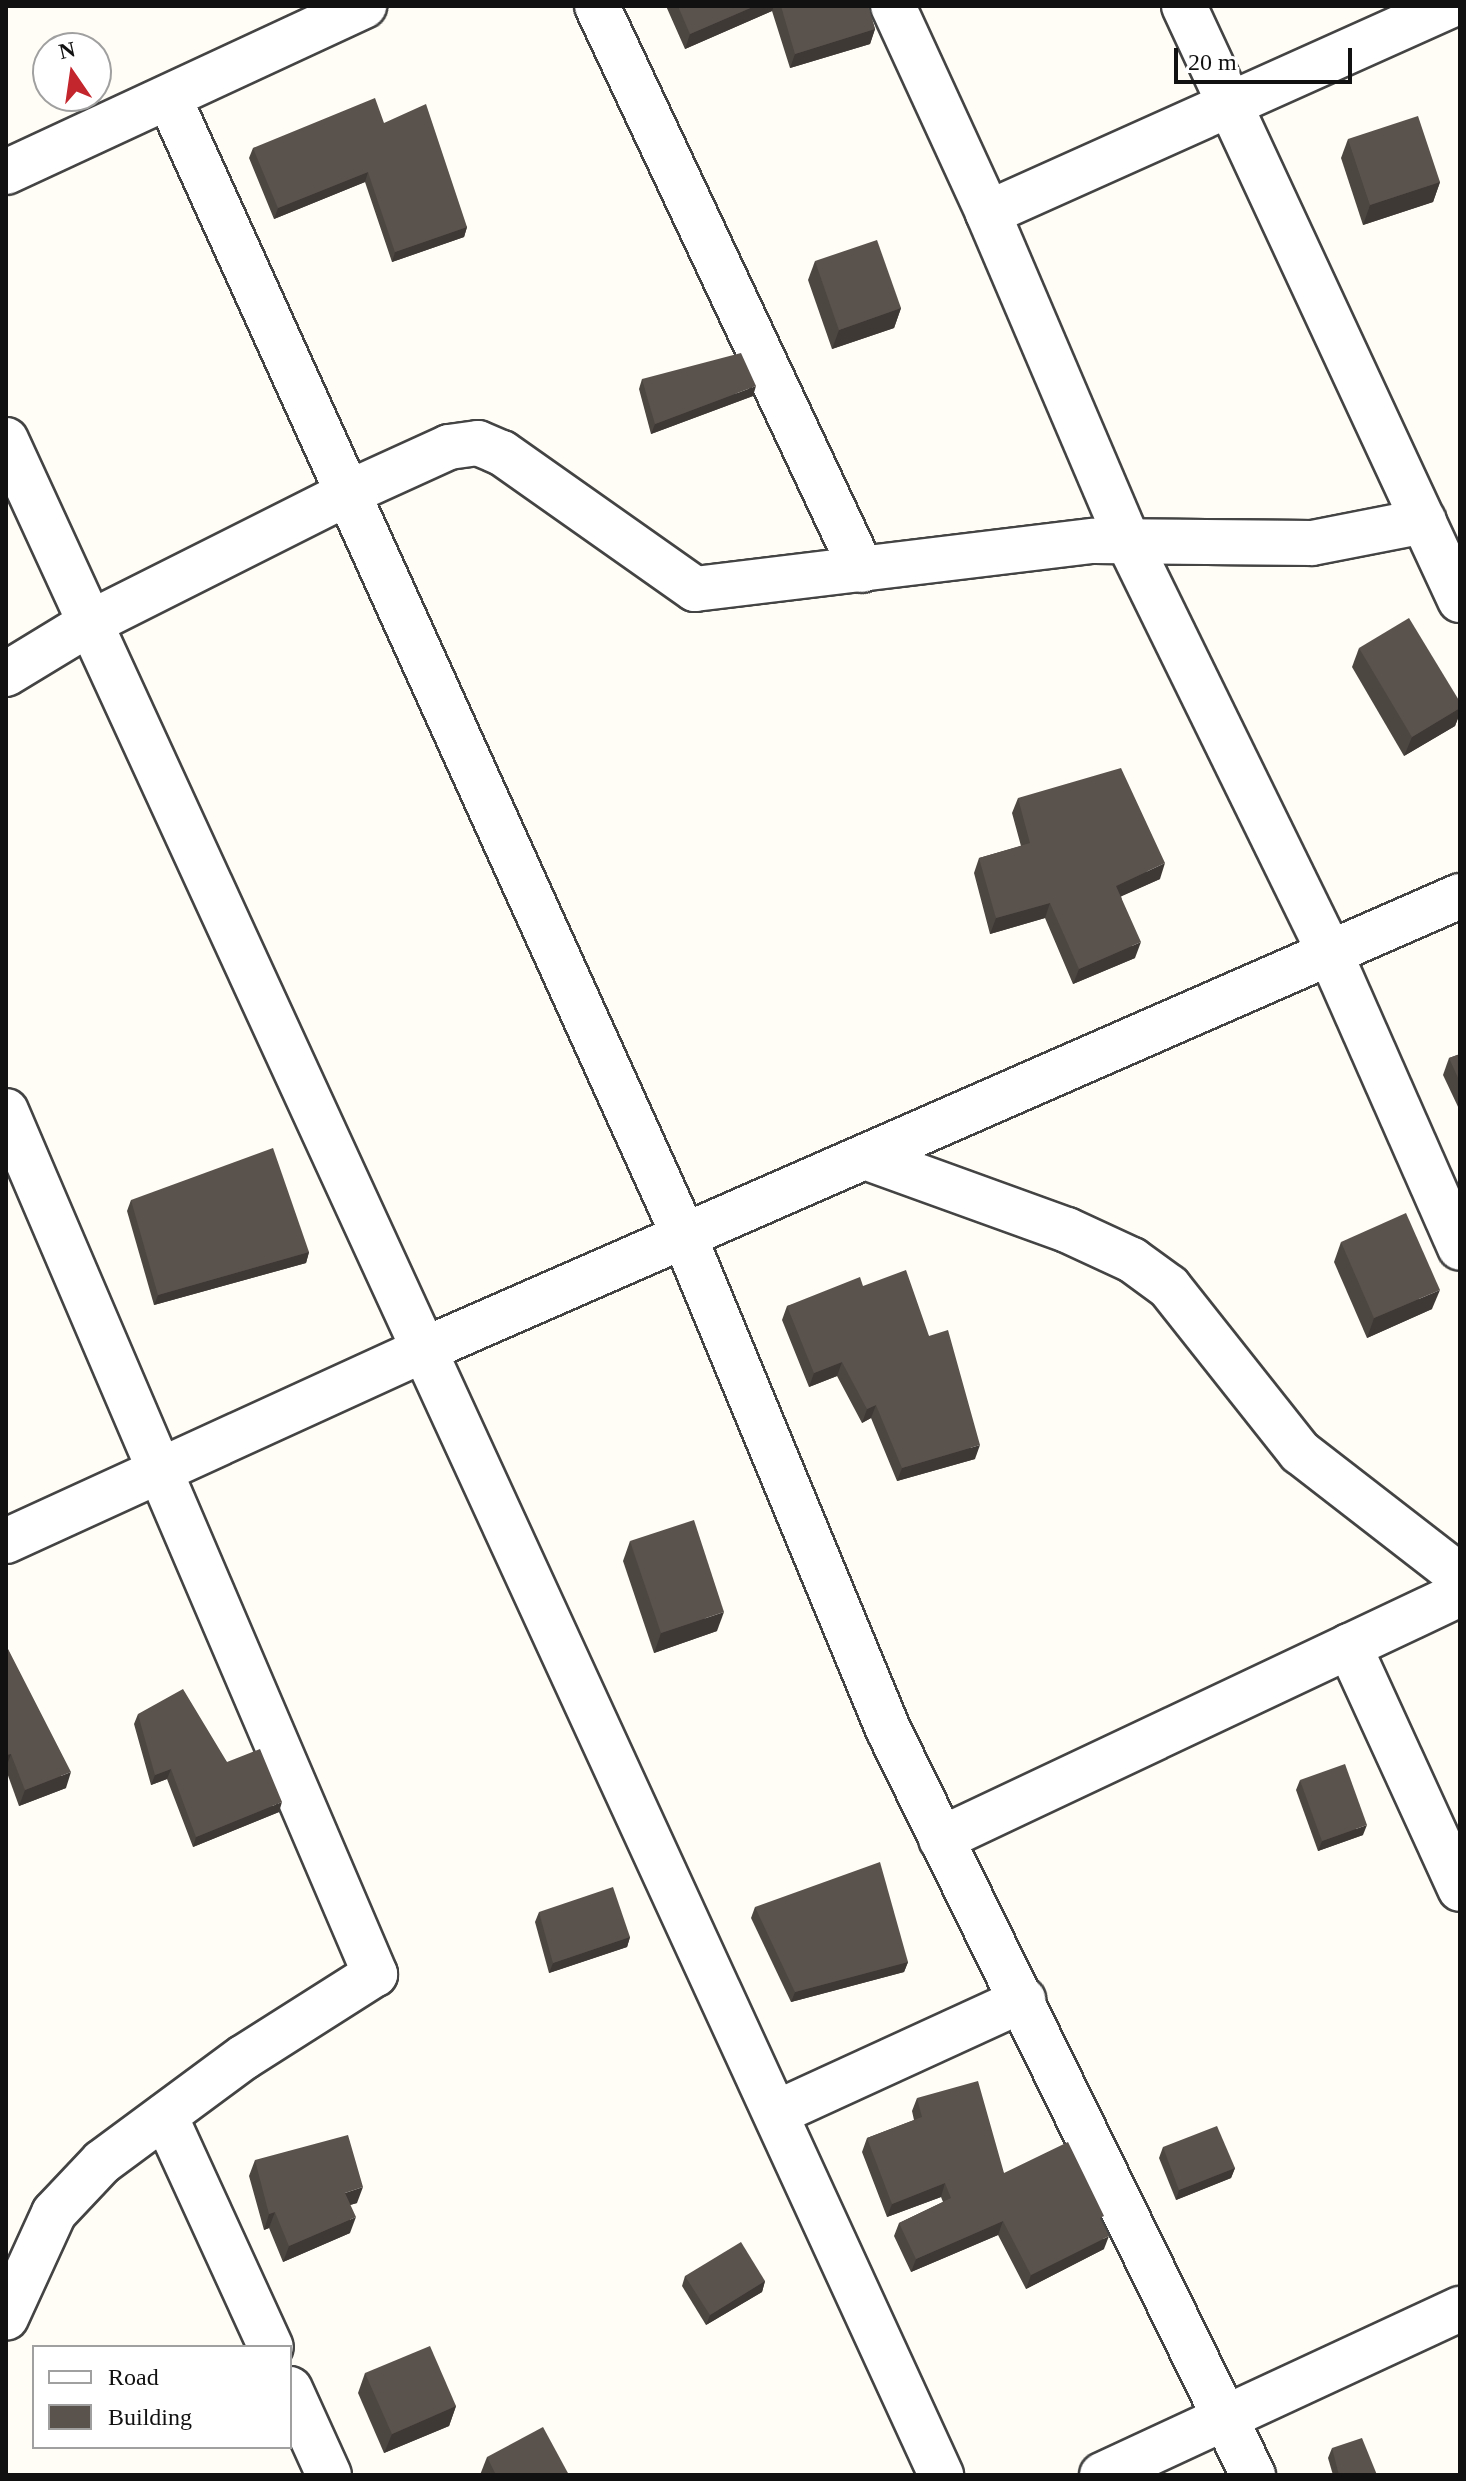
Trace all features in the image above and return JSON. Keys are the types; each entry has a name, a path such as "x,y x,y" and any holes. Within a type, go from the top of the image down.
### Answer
{"street":[{"path":"6,172 364,6"},
{"path":"597,6 862,570"},
{"path":"893,6 988,213 1127,539 1330,953 1460,1248"},
{"path":"1184,6 1460,600"},
{"path":"988,213 1449,6"},
{"path":"169,98 684,1236 857,1657 941,1839 1228,2417 1253,2475"},
{"path":"6,440 941,2475"},
{"path":"6,674 90,623 348,493 449,447 478,443 502,453 695,589 1127,539 1275,546 1347,538 1424,521"},
{"path":"6,1541 426,1349 1460,896"},
{"path":"6,1111 375,1974 244,2057 102,2162 54,2213 6,2318"},
{"path":"865,1157 1067,1230 1132,1260 1169,1287 1300,1452 1460,1576"},
{"path":"941,1839 1460,1594"},
{"path":"1349,1646 1460,1889"},
{"path":"776,2113 1023,2000"},
{"path":"165,2116 270,2345"},
{"path":"1102,2475 1460,2309"},
{"path":"292,2393 329,2475"}],"building":[{"path":"678,6 755,6 690,34"},
{"path":"781,6 868,6 875,29 795,54"},
{"path":"375,98 384,123 426,104 467,227 395,252 368,172 278,208 253,148"},
{"path":"1418,116 1440,182 1370,205 1348,139"},
{"path":"877,240 901,308 839,330 815,261"},
{"path":"741,353 756,386 655,424 642,379"},
{"path":"1409,618 1460,702 1460,708 1412,737 1359,648"},
{"path":"1121,768 1165,863 1116,886 1141,942 1079,969 1050,903 996,918 979,858 1030,843 1018,798"},
{"path":"1460,1054 1460,1082 1449,1058"},
{"path":"273,1148 309,1252 158,1295 131,1200"},
{"path":"1406,1213 1440,1290 1374,1318 1341,1242"},
{"path":"906,1270 929,1336 948,1330 980,1445 902,1468 876,1405 867,1409 842,1362 814,1373 787,1306 860,1277 863,1286"},
{"path":"694,1520 724,1612 661,1633 630,1541"},
{"path":"6,1645 71,1772 25,1790 11,1754 6,1755"},
{"path":"183,1689 227,1762 260,1749 282,1802 196,1837 171,1769 155,1775 138,1714"},
{"path":"1345,1764 1367,1825 1322,1841 1300,1780"},
{"path":"880,1862 908,1962 795,1992 755,1907"},
{"path":"613,1887 630,1937 553,1963 539,1912"},
{"path":"978,2081 1004,2173 1068,2142 1104,2216 1100,2218 1109,2236 1031,2275 1003,2221 916,2259 899,2223 951,2198 945,2183 892,2204 867,2138 922,2117 917,2098"},
{"path":"1217,2126 1235,2168 1179,2190 1163,2147"},
{"path":"348,2135 363,2187 345,2193 356,2217 289,2246 275,2212 269,2214 255,2160"},
{"path":"741,2242 765,2281 710,2315 685,2276"},
{"path":"430,2346 456,2406 392,2434 365,2373"},
{"path":"543,2427 569,2475 496,2475 487,2457"},
{"path":"1362,2438 1377,2475 1339,2475 1332,2448"}]}
